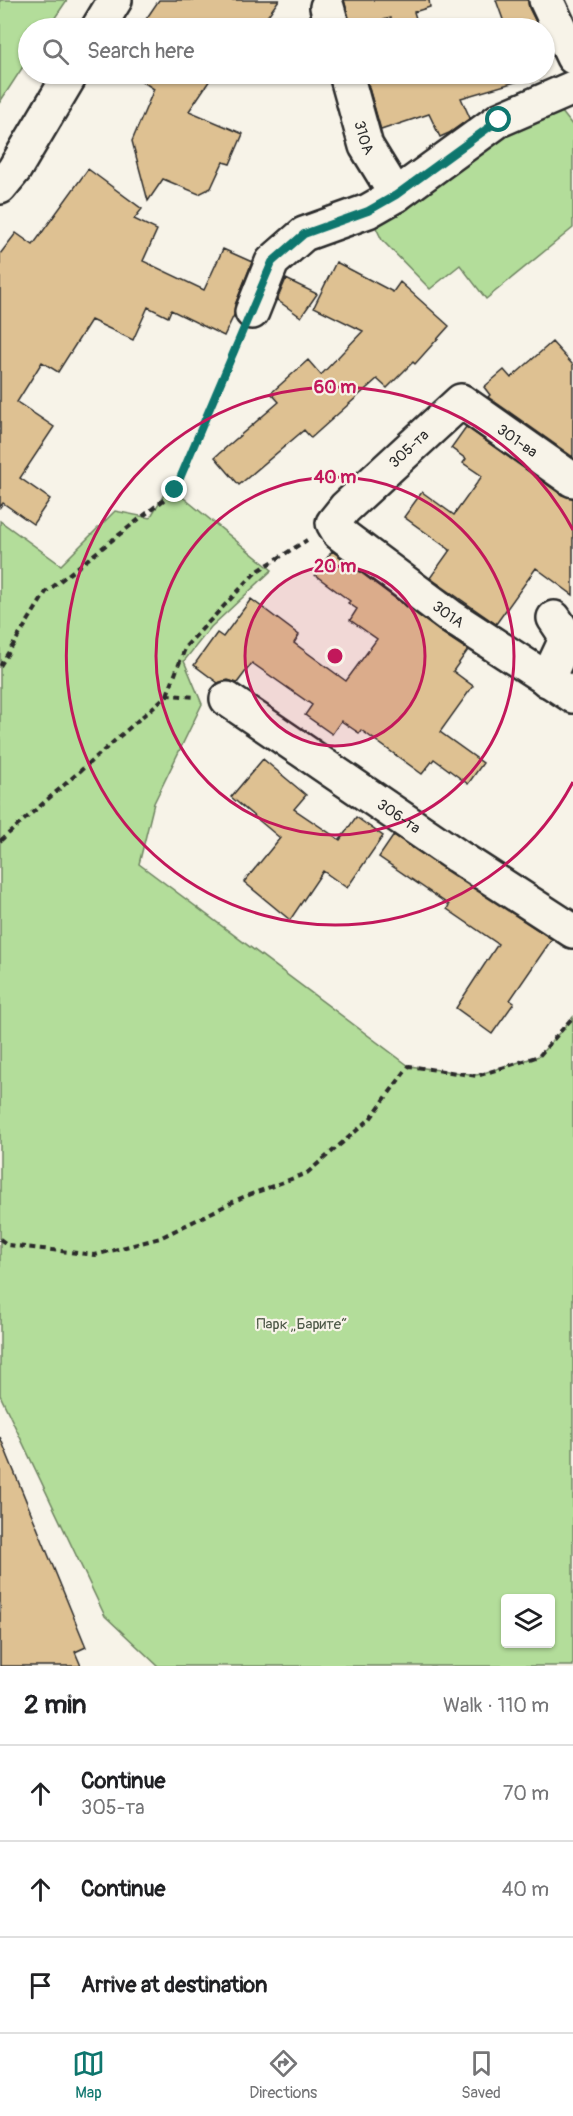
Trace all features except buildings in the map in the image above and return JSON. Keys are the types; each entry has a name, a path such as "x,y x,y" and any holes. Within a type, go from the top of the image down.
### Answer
{"street":[{"path":"104,18 115,0"},
{"path":"546,0 555,18"},
{"path":"555,19 573,57"},
{"path":"0,187 14,170 65,84"},
{"name":"310А","path":"348,84 366,146 396,195"},
{"path":"252,312 272,262 304,234 368,211 396,195 499,120 573,88"},
{"name":"301-ва","path":"461,401 573,480"},
{"name":"305-та","path":"333,523 345,508 461,401"},
{"name":"301А","path":"333,523 339,533 450,616 560,688"},
{"path":"554,618 566,636 562,648 560,688"},
{"name":"306-та","path":"227,699 457,856 573,931"}],"path":[{"path":"0,666 46,592 175,490 252,312"},
{"path":"0,841 167,695 186,646 256,572 333,523"},
{"path":"167,695 227,699"},
{"path":"0,1239 8,1245 95,1254 160,1238 241,1198 307,1173 370,1119 409,1066 477,1076 539,1056 573,1017"}],"green space":[{"path":"0,0 67,0 55,18 18,18 18,74 0,102"},
{"path":"551,98 573,126 573,228 486,299 460,265 430,289 382,240 368,211"},
{"name":"Парк „Барите“","path":"169,486 272,570 211,627 184,661 202,704 154,803 139,864 409,1066 477,1075 539,1056 573,1017 573,1666 158,1666 105,1616 0,1395 0,521 61,565 115,511 150,518"}],"route":[{"path":"175,490 272,262 304,234 368,211 396,195 499,120"}]}
